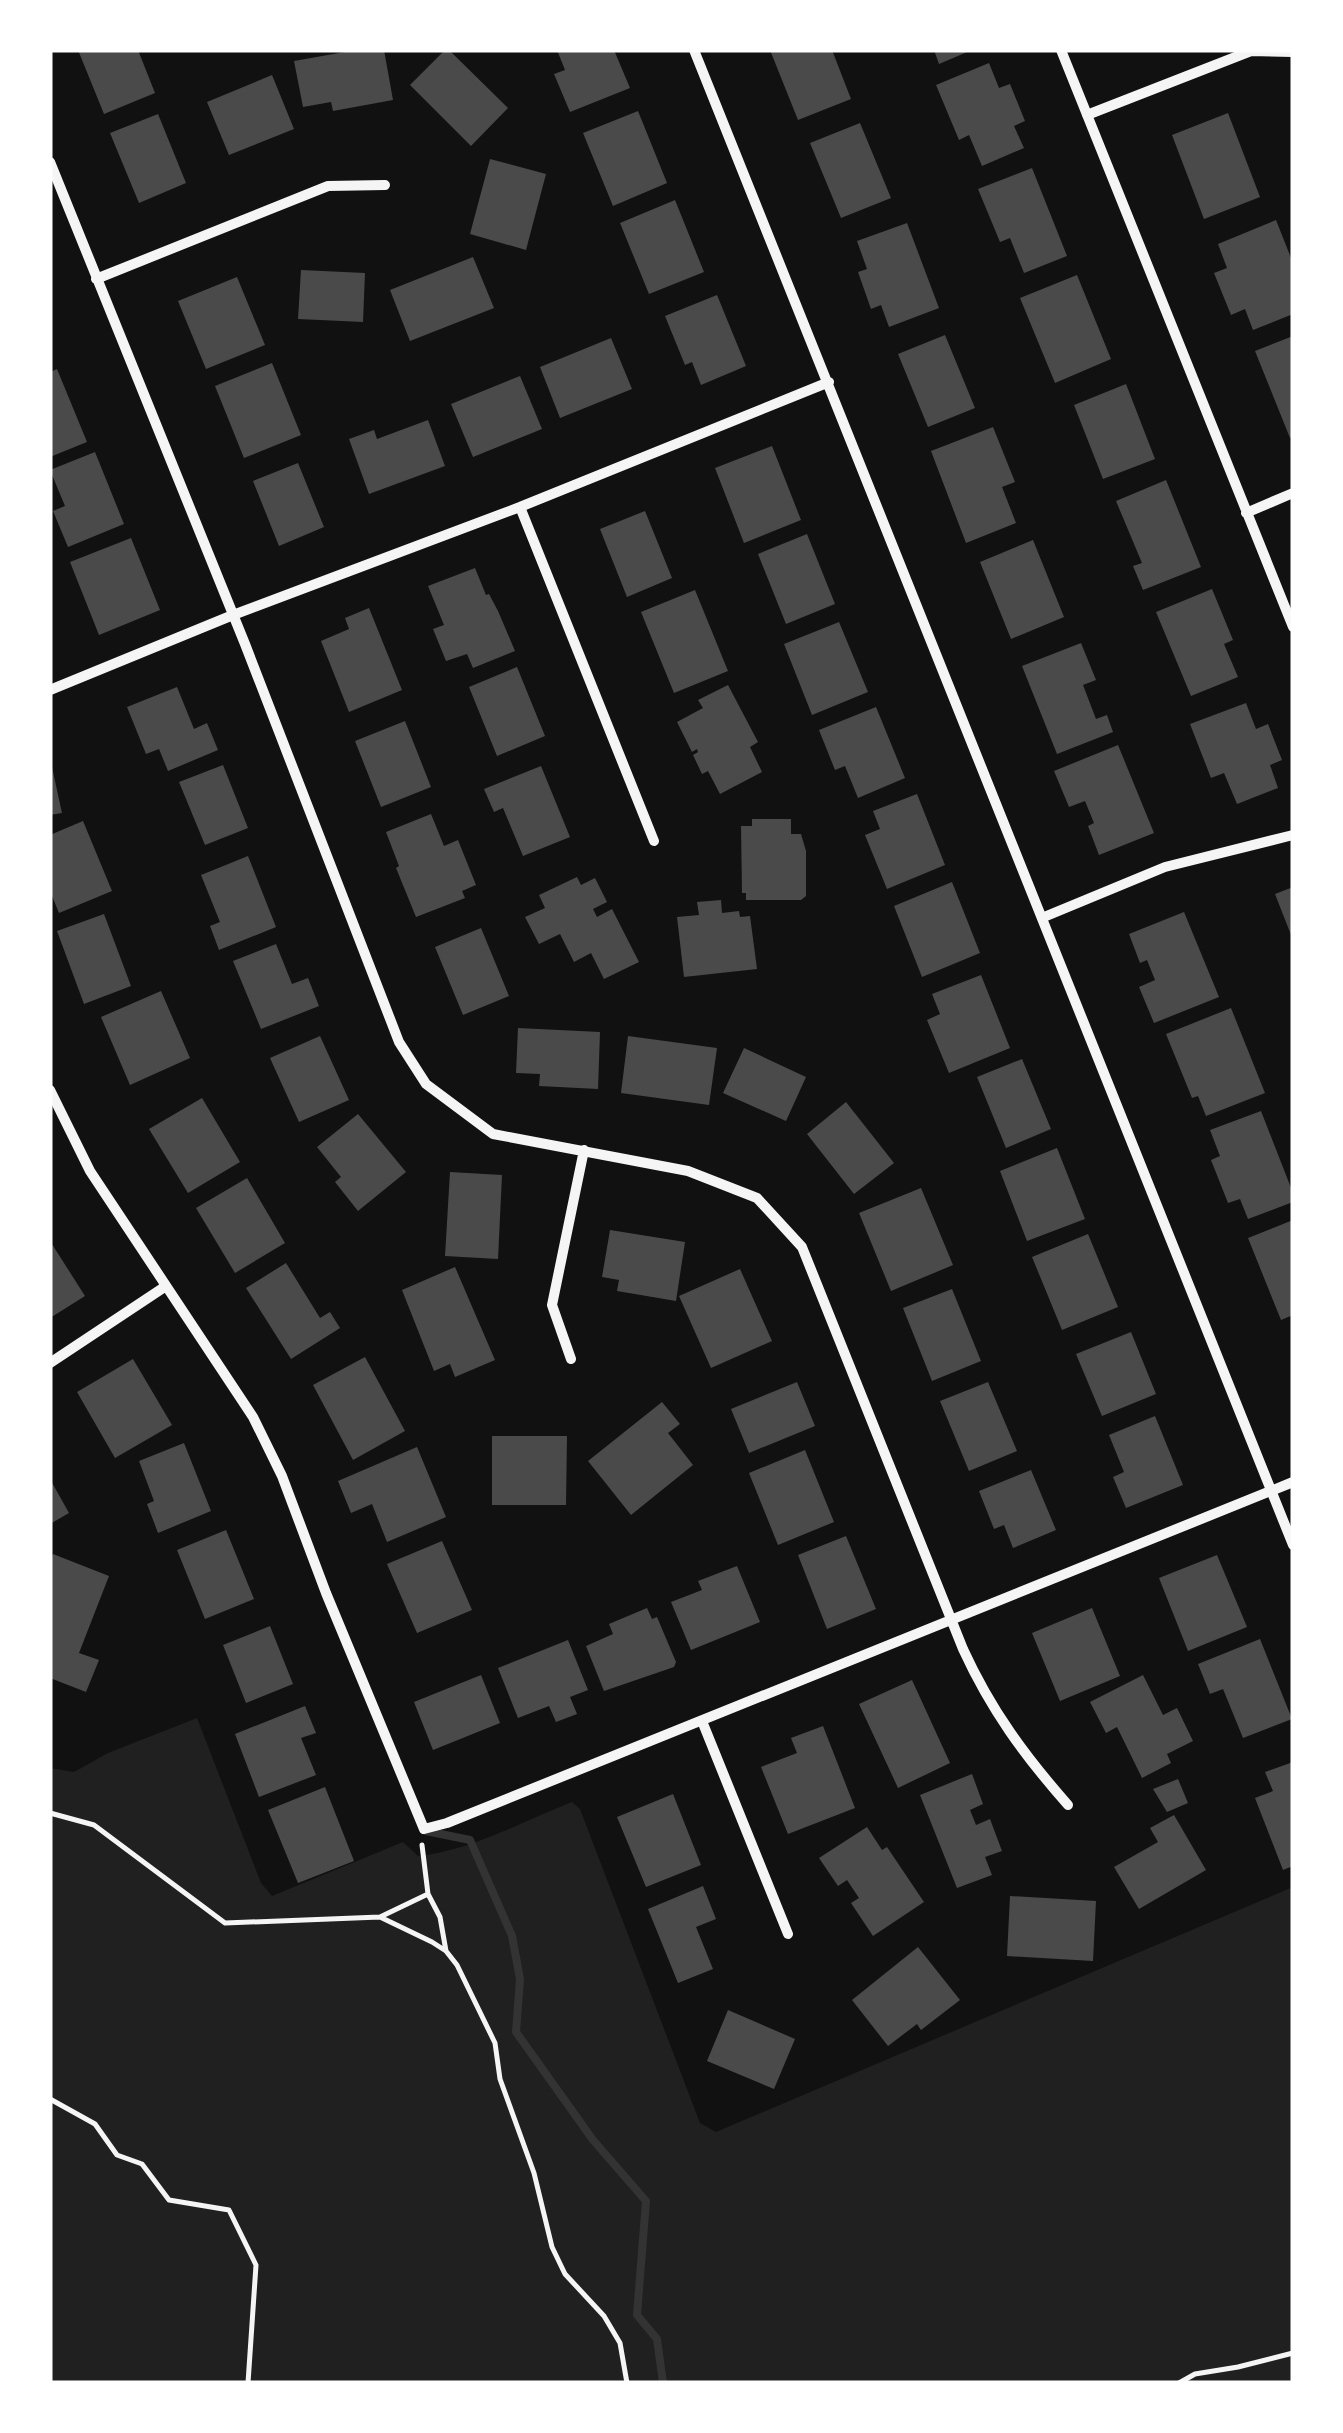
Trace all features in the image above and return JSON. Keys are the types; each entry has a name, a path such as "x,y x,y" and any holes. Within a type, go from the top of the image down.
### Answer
{"street":[{"path":"694,50 1293,1545"},
{"path":"1061,50 1293,628"},
{"path":"1087,114 1251,51 1293,52"},
{"path":"50,162 233,615 399,1042 426,1084 492,1134 688,1171 757,1198 802,1247 987,1700 1028,1760 1068,1806"},
{"path":"96,279 328,186 384,186"},
{"path":"50,690 829,382"},
{"path":"1246,512 1293,492"},
{"path":"520,507 654,840"},
{"path":"1044,917 1166,867 1293,835"},
{"path":"50,1090 90,1170 253,1418 282,1476 424,1829 448,1823 952,1622 1293,1482"},
{"path":"571,1358 552,1305 584,1150"},
{"path":"50,1363 166,1286"},
{"path":"702,1721 788,1934"}],"path":[{"path":"50,1813 94,1825 225,1923 380,1917 428,1894"},
{"path":"424,1829 421,1850 428,1894 440,1917 446,1951"},
{"path":"380,1917 446,1951 457,1965 495,2043 500,2079 534,2173 552,2247 565,2274 604,2316 620,2343 627,2383"},
{"path":"50,2099 95,2124 117,2155 142,2164 169,2200 229,2210 256,2264 248,2383"},
{"path":"1179,2383 1195,2374 1293,2353"}],"shaded area":[{"path":"197,1718 261,1883 272,1896 403,1842 418,1856 438,1853 477,1842 572,1802 580,1809 700,2123 716,2132 1293,1887 1293,2383 50,2383 50,1768 74,1772 108,1753"}],"building":[{"path":"78,50 138,50 155,93 104,114"},
{"path":"356,50 384,50 393,100 333,111 331,102 303,107 294,61"},
{"path":"445,50 508,108 471,146 410,85"},
{"path":"557,50 614,50 630,88 570,112 554,74 565,70"},
{"path":"770,50 832,50 851,99 798,120"},
{"path":"934,50 972,50 939,64"},
{"path":"989,63 999,88 1010,84 1025,121 1014,126 1024,148 982,166 969,135 959,140 936,85"},
{"path":"272,75 294,129 229,155 207,102"},
{"path":"638,111 667,183 613,206 583,133"},
{"path":"1228,113 1260,197 1204,219 1172,135"},
{"path":"158,114 186,183 139,203 110,133"},
{"path":"860,123 891,198 841,218 810,143"},
{"path":"490,159 546,174 526,250 470,234"},
{"path":"1032,168 1067,256 1024,273 1010,238 1000,242 978,189"},
{"path":"675,200 704,272 649,294 620,223"},
{"path":"1276,220 1293,263 1293,314 1253,330 1245,309 1231,315 1214,273 1227,268 1218,244"},
{"path":"907,223 939,308 889,327 881,305 871,309 858,272 867,269 857,241"},
{"path":"473,257 494,308 410,341 390,290"},
{"path":"301,270 365,273 363,322 298,319"},
{"path":"1077,275 1111,359 1055,383 1020,298"},
{"path":"237,277 265,345 206,369 178,301"},
{"path":"717,295 746,366 701,385 692,362 685,365 665,316"},
{"path":"945,335 975,408 928,427 898,354"},
{"path":"1293,336 1293,436 1290,438 1255,351"},
{"path":"611,338 632,389 560,418 540,367"},
{"path":"272,363 301,435 244,458 215,386"},
{"path":"57,369 87,442 50,457 50,372"},
{"path":"520,376 542,429 473,457 451,404"},
{"path":"1126,384 1155,459 1103,479 1074,405"},
{"path":"428,420 445,466 369,494 349,439 374,430 377,439"},
{"path":"993,427 1015,482 1002,487 1016,523 966,543 931,451"},
{"path":"772,446 801,520 744,543 715,468"},
{"path":"95,452 124,524 68,547 53,511 65,506 50,470"},
{"path":"298,463 324,527 279,546 253,481"},
{"path":"1166,480 1201,567 1143,590 1133,566 1142,563 1116,501"},
{"path":"645,511 672,578 627,597 600,529"},
{"path":"807,534 835,604 786,624 758,554"},
{"path":"131,538 160,610 99,635 70,562"},
{"path":"1033,540 1064,617 1011,639 980,562"},
{"path":"475,568 515,651 473,668 467,654 446,661 433,629 444,625 428,586"},
{"path":"1212,589 1233,640 1224,644 1238,677 1191,696 1156,612"},
{"path":"695,590 728,671 674,693 641,612"},
{"path":"369,608 402,690 349,712 321,641 349,629 345,618"},
{"path":"839,622 868,692 812,715 784,644"},
{"path":"1081,643 1096,680 1083,685 1096,719 1107,715 1113,732 1057,754 1022,666"},
{"path":"517,667 545,736 497,756 469,687"},
{"path":"728,685 758,742 750,747 762,772 720,794 708,771 702,774 693,755 697,749 692,752 677,722 703,708 698,700"},
{"path":"177,687 194,729 207,723 218,750 168,771 159,749 146,754 127,707"},
{"path":"1246,703 1256,729 1268,724 1282,760 1270,765 1278,788 1237,804 1224,773 1211,778 1190,724"},
{"path":"876,707 905,778 858,798 845,766 835,770 819,730"},
{"path":"405,721 431,787 381,807 355,741"},
{"path":"1118,745 1154,833 1099,855 1088,826 1094,823 1085,801 1069,807 1054,771"},
{"path":"50,758 62,813 50,815"},
{"path":"223,765 248,828 205,845 179,782"},
{"path":"541,766 570,837 523,856 503,808 494,812 484,789"},
{"path":"917,794 945,865 887,889 865,835 880,829 873,811"},
{"path":"431,814 444,846 458,840 476,885 462,891 465,898 416,917 386,832"},
{"path":"752,819 791,819 791,834 801,834 806,851 806,896 801,900 746,900 746,893 742,893 741,826 752,826"},
{"path":"83,821 112,891 59,913 50,891 50,835"},
{"path":"248,856 276,927 219,950 210,926 220,922 201,875"},
{"path":"577,877 581,885 595,878 607,902 593,909 597,917 612,909 639,962 604,979 591,953 574,962 560,934 539,944 525,917 545,908 539,895"},
{"path":"952,882 980,953 922,977 894,906"},
{"path":"1293,887 1293,940 1275,894"},
{"path":"721,900 722,913 739,911 740,917 750,916 757,969 684,977 677,917 699,915 697,902"},
{"path":"1184,912 1219,997 1154,1023 1139,987 1155,980 1147,960 1140,963 1129,934"},
{"path":"104,914 131,986 84,1004 57,931"},
{"path":"481,928 509,996 463,1015 435,947"},
{"path":"276,944 292,984 308,978 319,1006 261,1029 233,961"},
{"path":"981,975 1010,1048 949,1073 927,1020 940,1014 932,994"},
{"path":"161,991 190,1058 130,1085 101,1017"},
{"path":"1231,1008 1265,1093 1206,1116 1198,1096 1192,1098 1166,1034"},
{"path":"518,1028 600,1032 598,1089 539,1086 540,1074 516,1073"},
{"path":"320,1036 349,1100 299,1122 270,1058"},
{"path":"628,1036 717,1048 709,1105 621,1093"},
{"path":"744,1048 806,1077 786,1121 723,1093"},
{"path":"1022,1059 1051,1129 1006,1148 977,1077"},
{"path":"202,1098 240,1162 188,1193 149,1129"},
{"path":"846,1102 894,1163 854,1194 807,1134"},
{"path":"1261,1111 1293,1202 1248,1219 1240,1199 1228,1203 1211,1160 1220,1156 1210,1130"},
{"path":"358,1114 406,1172 358,1211 335,1182 341,1177 317,1147"},
{"path":"1057,1148 1085,1219 1027,1241 1000,1171"},
{"path":"450,1172 502,1175 498,1259 445,1256"},
{"path":"247,1178 285,1243 235,1273 196,1208"},
{"path":"921,1188 953,1265 891,1291 859,1213"},
{"path":"1293,1220 1293,1315 1281,1320 1248,1238"},
{"path":"610,1230 685,1242 676,1301 617,1291 619,1280 602,1277"},
{"path":"1088,1234 1118,1307 1062,1330 1032,1257"},
{"path":"50,1241 85,1296 50,1318"},
{"path":"286,1263 320,1318 330,1312 340,1328 291,1359 246,1288"},
{"path":"455,1267 495,1360 455,1377 450,1364 434,1371 402,1290"},
{"path":"740,1269 772,1341 711,1368 679,1296"},
{"path":"952,1289 981,1361 932,1381 903,1308"},
{"path":"1131,1332 1156,1394 1102,1416 1076,1354"},
{"path":"365,1357 405,1431 353,1460 313,1385"},
{"path":"133,1359 172,1425 115,1458 77,1392"},
{"path":"797,1382 815,1426 749,1453 731,1409"},
{"path":"988,1382 1017,1451 969,1471 940,1401"},
{"path":"662,1402 680,1424 668,1433 693,1465 631,1515 588,1461"},
{"path":"1155,1416 1183,1485 1126,1508 1113,1477 1124,1472 1109,1435"},
{"path":"492,1436 567,1436 566,1505 492,1505"},
{"path":"184,1443 211,1511 158,1533 147,1504 154,1501 139,1461"},
{"path":"417,1447 446,1517 387,1542 372,1504 351,1513 338,1481"},
{"path":"805,1450 834,1522 778,1545 749,1473"},
{"path":"1031,1470 1056,1530 1013,1548 1004,1525 994,1529 979,1491"},
{"path":"50,1479 69,1513 50,1524"},
{"path":"226,1530 254,1599 205,1619 177,1550"},
{"path":"846,1536 876,1609 827,1629 798,1555"},
{"path":"442,1541 472,1610 417,1633 387,1564"},
{"path":"53,1554 109,1576 79,1653 99,1660 86,1692 50,1678"},
{"path":"1217,1555 1247,1627 1188,1651 1159,1578"},
{"path":"737,1566 760,1622 691,1650 671,1602 702,1590 698,1581"},
{"path":"647,1608 652,1619 657,1617 676,1662 674,1667 604,1691 586,1646 613,1634 609,1624"},
{"path":"1092,1608 1120,1676 1060,1701 1032,1633"},
{"path":"270,1626 293,1684 246,1703 223,1645"},
{"path":"1260,1639 1292,1719 1243,1738 1223,1689 1210,1694 1198,1664"},
{"path":"568,1640 588,1690 570,1697 577,1714 556,1722 549,1706 518,1718 498,1668"},
{"path":"481,1675 500,1723 433,1750 414,1702"},
{"path":"1143,1675 1163,1715 1177,1708 1193,1741 1167,1754 1171,1763 1142,1778 1117,1727 1106,1733 1090,1702"},
{"path":"912,1680 950,1763 898,1788 859,1704"},
{"path":"305,1706 316,1733 301,1738 316,1775 259,1797 235,1734"},
{"path":"823,1726 855,1808 788,1834 761,1767 797,1753 791,1738"},
{"path":"1293,1762 1293,1866 1283,1870 1255,1798 1273,1791 1265,1772"},
{"path":"972,1774 983,1804 970,1810 976,1825 990,1819 1002,1851 985,1857 992,1875 957,1888 920,1795"},
{"path":"1178,1779 1188,1803 1167,1812 1153,1789"},
{"path":"325,1787 354,1861 298,1883 268,1810"},
{"path":"673,1794 701,1865 646,1887 617,1817"},
{"path":"1174,1815 1206,1870 1139,1909 1114,1867 1158,1842 1150,1828"},
{"path":"867,1827 882,1850 887,1847 924,1902 873,1936 851,1903 859,1898 847,1880 838,1886 819,1858"},
{"path":"703,1886 716,1919 696,1927 713,1969 678,1983 648,1909"},
{"path":"1010,1896 1096,1901 1093,1961 1007,1956"},
{"path":"918,1947 960,2000 921,2030 917,2024 888,2046 852,2000"},
{"path":"728,2010 795,2039 774,2089 707,2061"}],"waterway":[{"path":"426,1831 470,1840 512,1936 520,1979 516,2032 593,2140 646,2201 637,2315 657,2339 663,2383"}]}
